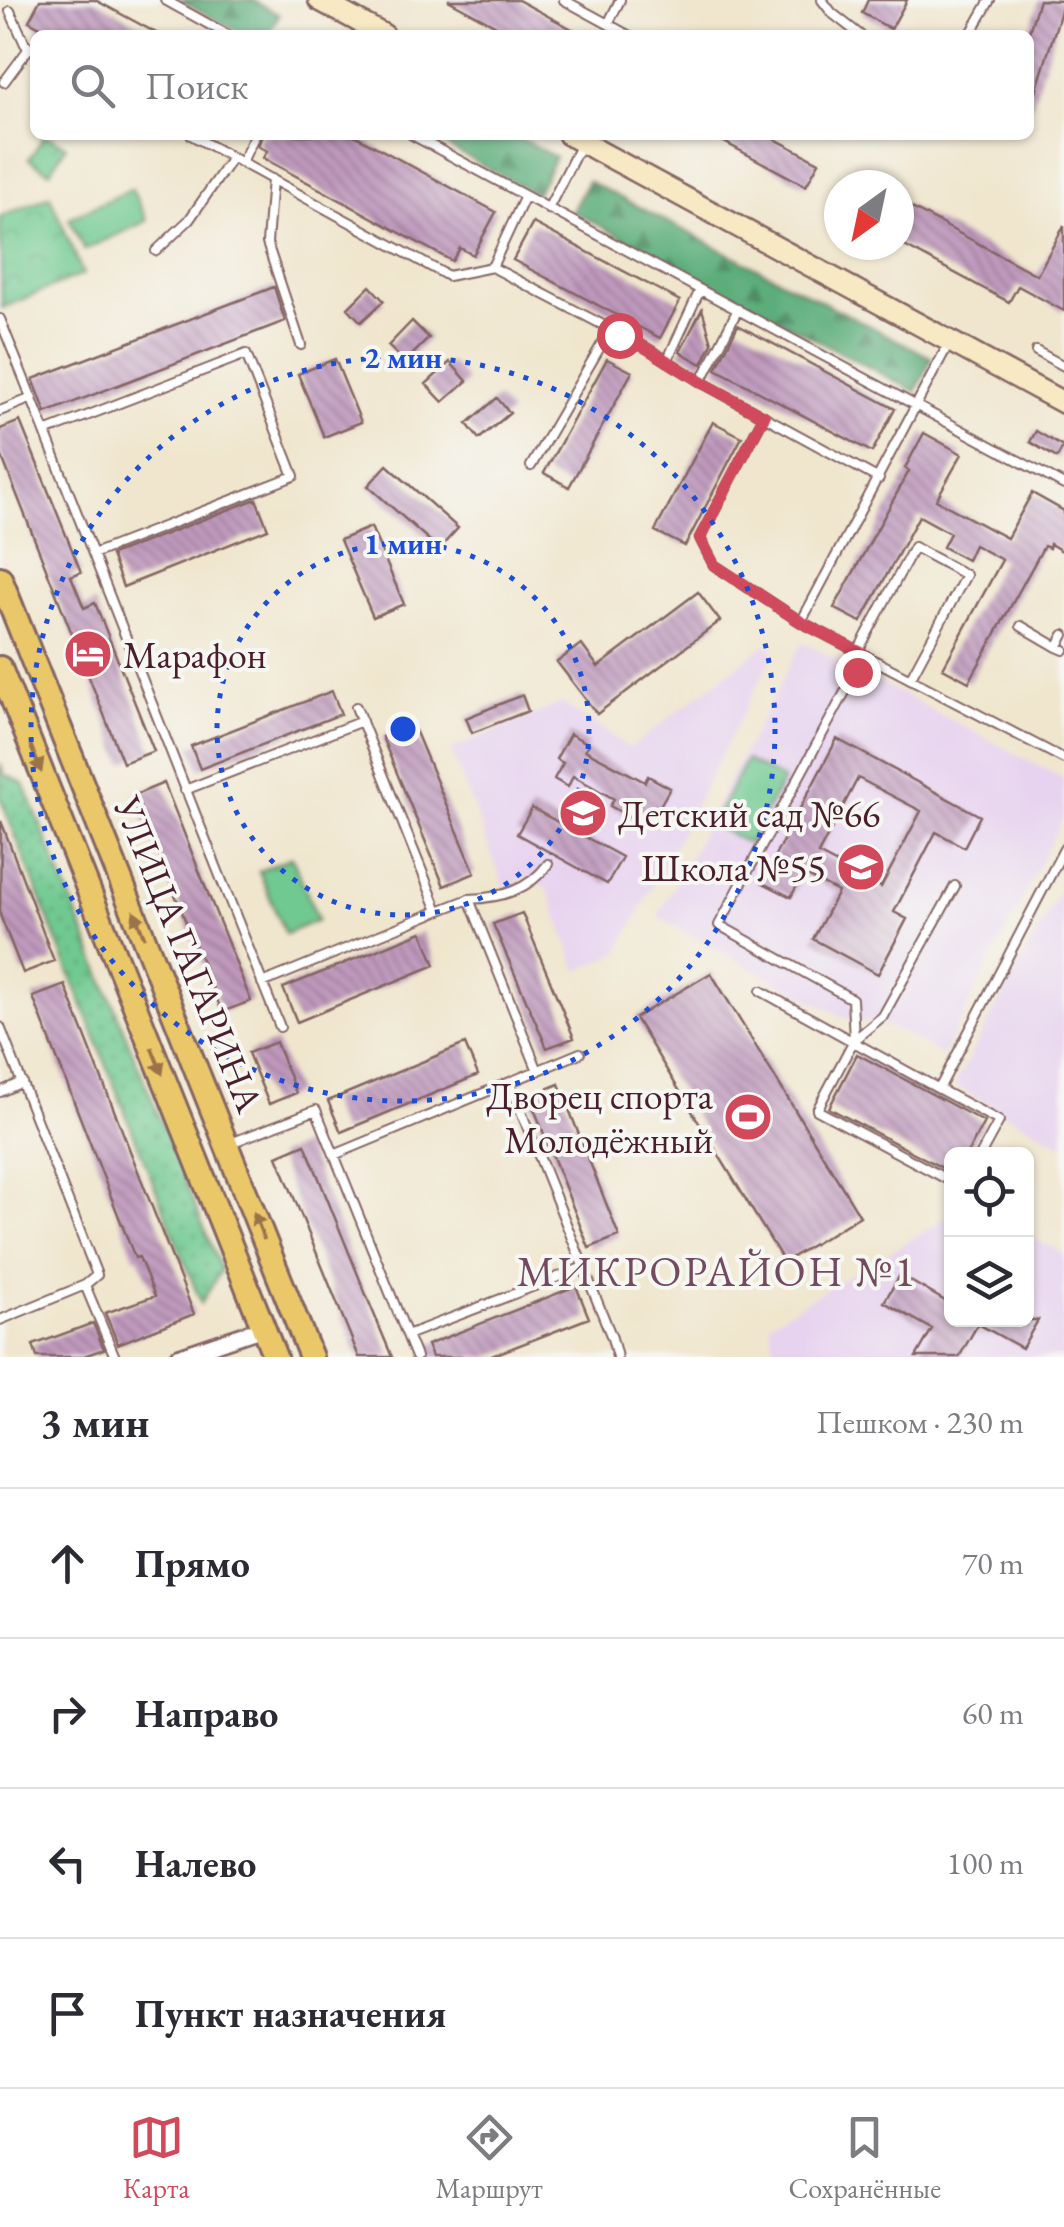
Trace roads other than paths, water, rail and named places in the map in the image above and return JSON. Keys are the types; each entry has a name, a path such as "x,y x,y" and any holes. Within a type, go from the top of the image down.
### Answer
{"main road":[{"path":"319,0 375,30"},
{"path":"578,140 1064,403"},
{"name":"УЛИЦА ГАГАРИНА","path":"0,578 311,1357"},
{"name":"УЛИЦА ГАГАРИНА","path":"2,681 275,1357"}],"street":[{"path":"2,681 38,674"},
{"path":"177,1357 212,1351 263,1328"}],"lane":[{"path":"165,0 219,30"},
{"path":"564,0 619,30"},
{"path":"608,24 620,0"},
{"path":"822,0 854,30"},
{"path":"832,13 840,0"},
{"path":"973,30 990,0"},
{"path":"10,11 25,44 30,46"},
{"path":"4,82 30,52"},
{"path":"200,140 448,276 492,267 879,480"},
{"path":"156,251 188,220 251,140"},
{"path":"421,140 1064,485"},
{"path":"548,209 576,140"},
{"path":"272,178 267,243 301,346"},
{"path":"492,267 525,196"},
{"path":"666,361 700,290"},
{"path":"701,382 738,310"},
{"path":"0,319 280,1028"},
{"path":"531,466 610,330"},
{"path":"801,622 950,342"},
{"path":"1036,351 1064,366"},
{"path":"45,432 246,354 274,424 294,476 93,554"},
{"path":"0,411 32,398"},
{"path":"764,416 700,538 714,565 801,622 1064,759"},
{"path":"854,1040 852,999 719,925 914,548 966,576 910,679"},
{"path":"1021,626 1061,649 1064,635"},
{"path":"356,708 438,912"},
{"path":"186,790 362,722"},
{"path":"939,1088 1064,849"},
{"path":"262,983 470,900 496,898 536,881 548,864"},
{"path":"944,1178 816,1110 854,1040 883,1016 955,886"},
{"path":"470,900 538,1071"},
{"path":"761,991 999,1121 985,1147"},
{"path":"0,1027 98,1275 86,1284 0,1320"},
{"path":"334,1155 580,1053"},
{"path":"0,1092 22,1082"},
{"path":"510,1084 617,1357"},
{"path":"228,1144 316,1110 416,1357"},
{"path":"407,1335 584,1267"},
{"path":"86,1284 115,1357"}],"place":[{"name":"Марафон","path":"88,654"},
{"name":"Детский сад №66","path":"583,813"},
{"name":"Школа №55","path":"861,867"},
{"name":"Дворец спорта Молодёжный","path":"748,1117"}],"district":[{"name":"МИКРОРАЙОН №1","path":"717,1271"}]}
